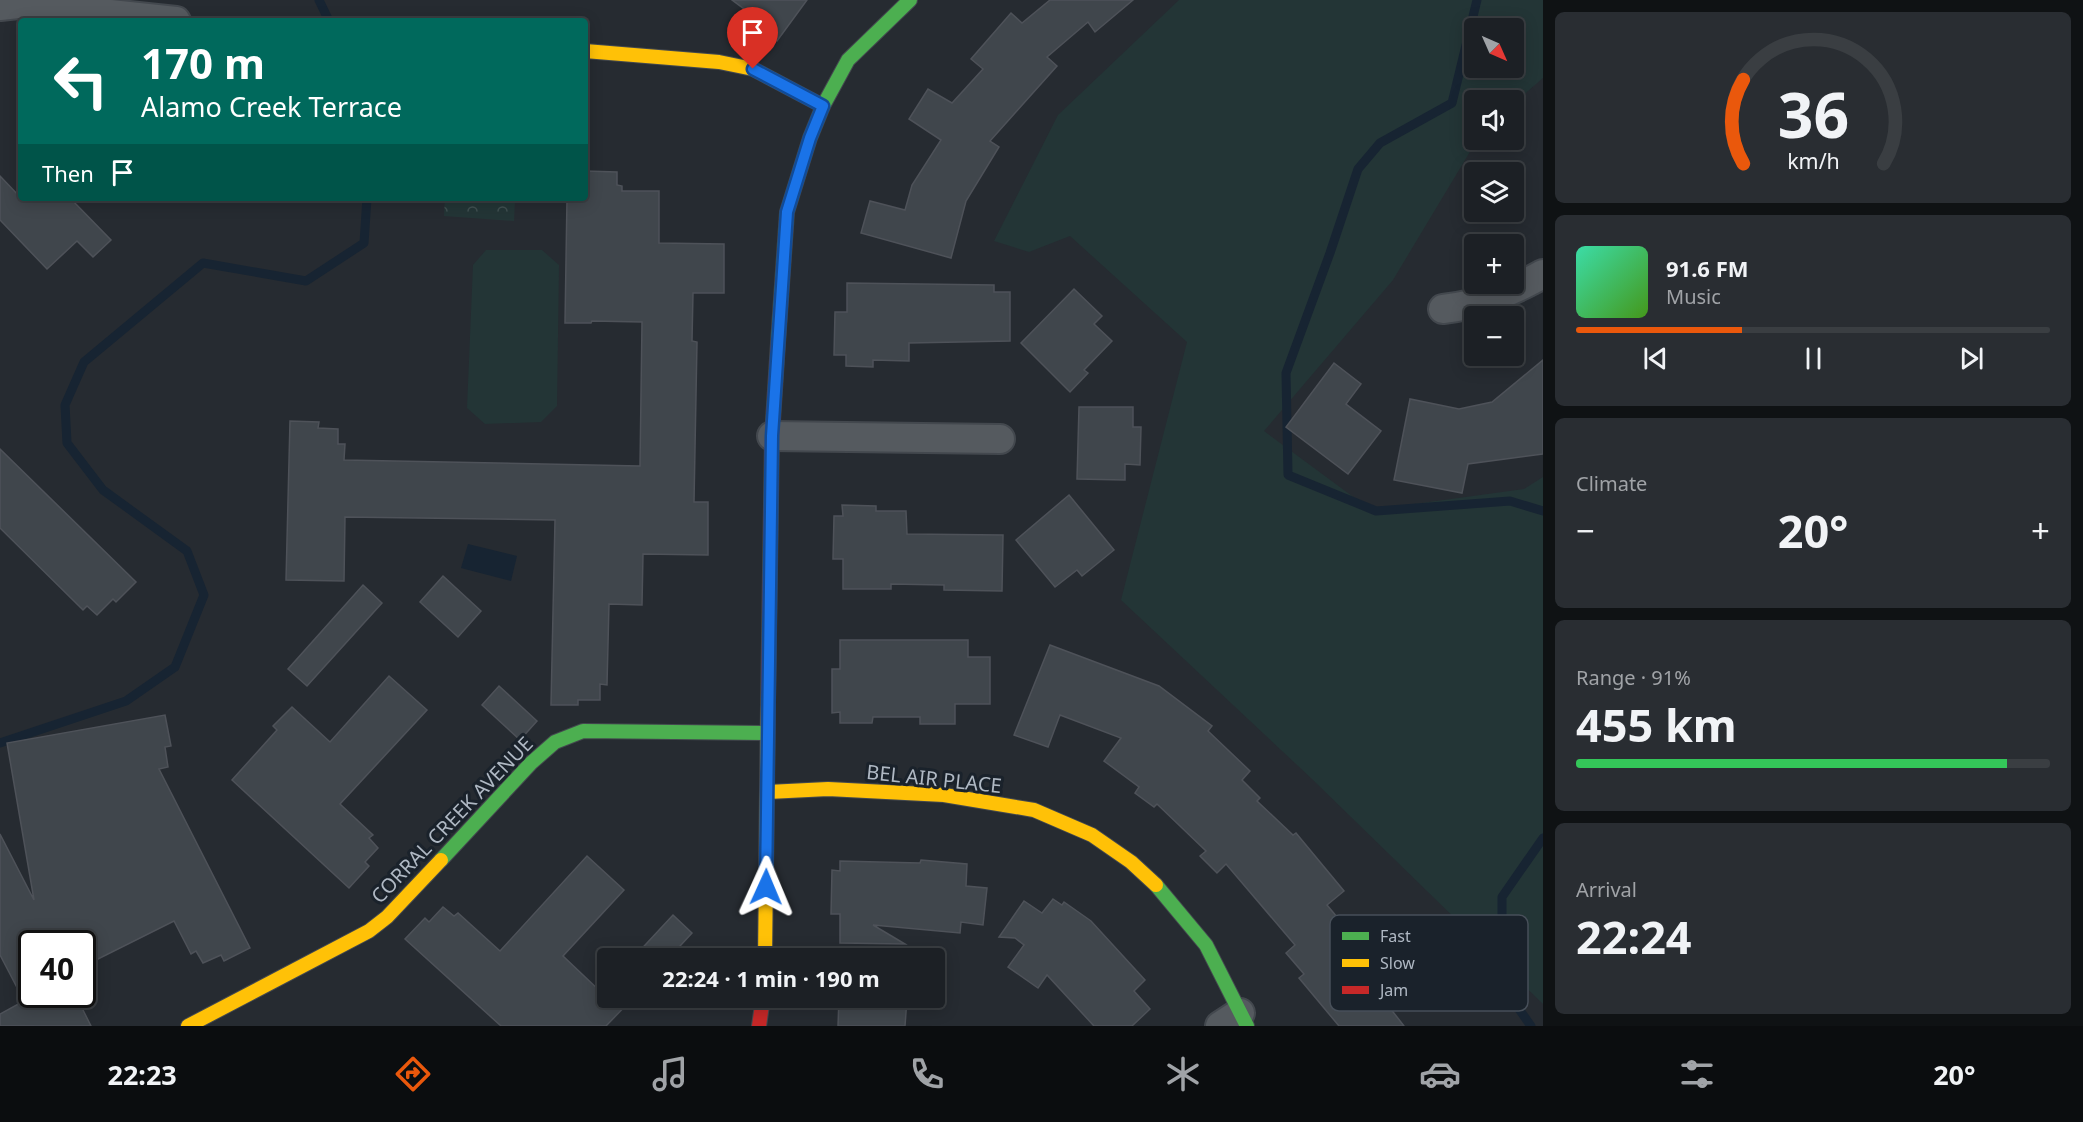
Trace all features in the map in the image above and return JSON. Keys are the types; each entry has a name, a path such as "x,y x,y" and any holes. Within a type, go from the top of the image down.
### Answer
{"street":[{"path":"765,948 772,436 787,212 810,138 823,106 848,60 909,0"},
{"path":"0,6 18,4 149,18"},
{"path":"588,51 719,62 753,69 823,106"},
{"path":"1443,309 1470,306 1516,289 1543,274"},
{"path":"772,436 1000,439"},
{"name":"CORRAL CREEK AVENUE","path":"188,1026 369,931 387,916 531,763 555,742 583,731 767,733"},
{"name":"BEL AIR PLACE","path":"768,792 828,789 944,795 1034,810 1092,835 1131,862 1161,889 1206,945 1236,1022"},
{"path":"759,1026 762,1008"}],"green space":[{"path":"1179,0 1543,0 1543,78 1524,94 1524,90 1464,90 1464,150 1471,150 1393,280 1264,431 1371,510 1524,489 1543,477 1543,1004 1528,989 1528,915 1452,915 1312,779 1121,600 1187,342 1070,236 1029,252 994,241 1058,115"},
{"path":"445,201 515,201 514,221 444,216"},
{"path":"486,250 542,250 559,265 557,406 541,422 485,424 467,408 473,265"}],"water":[{"path":"468,544 517,556 511,581 461,568"}],"building":[{"path":"732,0 807,0 777,41 752,23 756,18"},
{"path":"1050,0 1133,0 1095,32 1088,22 1047,57 1057,66 990,141 999,147 966,201 951,258 861,233 870,201 905,210 912,185 941,140 909,119 928,89 952,103 983,69 971,59 1011,13 1022,23"},
{"path":"588,171 617,172 617,185 622,186 622,191 659,191 659,243 724,244 724,293 693,293 692,341 697,342 694,502 708,502 708,555 643,554 642,605 609,604 607,685 600,684 600,700 578,700 578,705 551,705 555,520 345,517 344,581 286,580 290,421 319,422 318,428 338,429 338,444 345,444 344,460 640,466 642,322 565,323 567,201 588,201"},
{"path":"0,176 18,195 18,201 73,201 111,240 93,257 77,241 47,269 0,220"},
{"path":"847,283 994,285 994,292 1010,292 1010,341 909,343 909,361 873,360 873,367 846,366 846,355 834,355 835,312 847,312"},
{"path":"1074,289 1102,316 1094,324 1112,341 1084,370 1088,373 1070,392 1021,343"},
{"path":"1543,360 1543,454 1468,464 1462,493 1394,480 1410,399 1459,409 1492,402"},
{"path":"1334,363 1361,384 1346,404 1381,431 1348,474 1286,427"},
{"path":"1079,407 1133,407 1133,427 1141,427 1140,465 1125,464 1125,480 1077,479"},
{"path":"0,449 136,582 116,602 113,599 97,615 87,606 83,610 0,528"},
{"path":"1069,495 1114,550 1082,576 1077,570 1055,587 1016,540"},
{"path":"842,505 876,506 876,511 906,511 907,534 1003,535 1002,591 944,590 944,585 891,584 891,589 843,589 843,559 833,559 834,516 843,516"},
{"path":"443,576 481,611 458,637 420,602"},
{"path":"363,585 382,603 307,686 288,669"},
{"path":"840,640 968,640 968,657 990,657 990,704 955,704 955,724 920,724 920,717 873,717 872,723 840,723 840,712 832,713 832,669 840,669"},
{"path":"1050,645 1159,686 1212,726 1208,731 1250,771 1242,780 1260,798 1257,801 1293,835 1296,833 1344,891 1327,905 1335,915 1330,915 1330,1011 1392,1011 1404,1026 1339,1026 1299,978 1304,974 1286,953 1295,945 1226,864 1217,873 1200,856 1206,851 1157,804 1154,807 1135,793 1139,787 1104,761 1121,738 1060,715 1048,747 1014,735"},
{"path":"389,676 427,710 340,804 373,835 369,838 378,848 365,862 369,866 349,888 232,780 277,730 273,726 292,707 330,742"},
{"path":"499,686 537,721 520,740 482,705"},
{"path":"165,715 171,746 165,747 168,767 159,769 250,948 224,961 221,955 203,963 196,951 191,954 174,921 96,960 96,930 18,930 18,990 0,955 0,834 34,900 7,743"},
{"path":"587,856 624,890 563,956 597,988 597,1008 623,1008 606,1026 501,1026 405,939 425,918 429,922 443,907 454,916 458,913 500,951"},
{"path":"921,860 967,864 966,886 987,888 983,925 961,922 960,933 873,925 905,944 840,943 840,914 831,914 832,870 840,871 840,861 920,863"},
{"path":"1053,899 1062,905 1064,902 1091,921 1145,980 1134,991 1150,1009 1132,1026 1094,1026 1047,975 1038,988 1008,967 1024,945 1015,938 999,937 1024,901 1042,913"},
{"path":"673,915 692,933 678,948 642,948"},
{"path":"18,1004 18,1008 82,1008 91,1026 0,1026 0,1014"},
{"path":"839,1008 906,1008 905,1026 838,1026"}],"waterway":[{"path":"319,0 328,18"},
{"path":"1477,0 1452,103 1380,143 1358,169 1286,373 1288,475 1376,511 1510,501 1543,511"},
{"path":"0,743 126,701 175,667 204,595 187,551 103,490 67,443 65,405 84,362 203,263 306,281 364,243 367,201"},
{"path":"1502,915 1502,897 1543,838"},
{"path":"1520,1011 1531,1026"}],"traffic: fast":[{"path":"778,343 787,212 810,138 823,106 848,60 910,0"},
{"path":"441,860 531,763 555,742 583,731 767,733"},
{"path":"1156,885 1206,945 1247,1026"}],"traffic: slow":[{"path":"588,51 719,62 753,69 823,106"},
{"path":"765,948 768,704"},
{"path":"768,792 828,789 944,795 1034,810 1092,835 1131,862 1156,885"},
{"path":"188,1026 369,931 387,917 441,860"}],"traffic: jam":[{"path":"768,704 772,436 778,343"},
{"path":"759,1026 762,1008"}],"route":[{"path":"753,69 823,106 810,138 787,212 772,436 766,887"}]}
